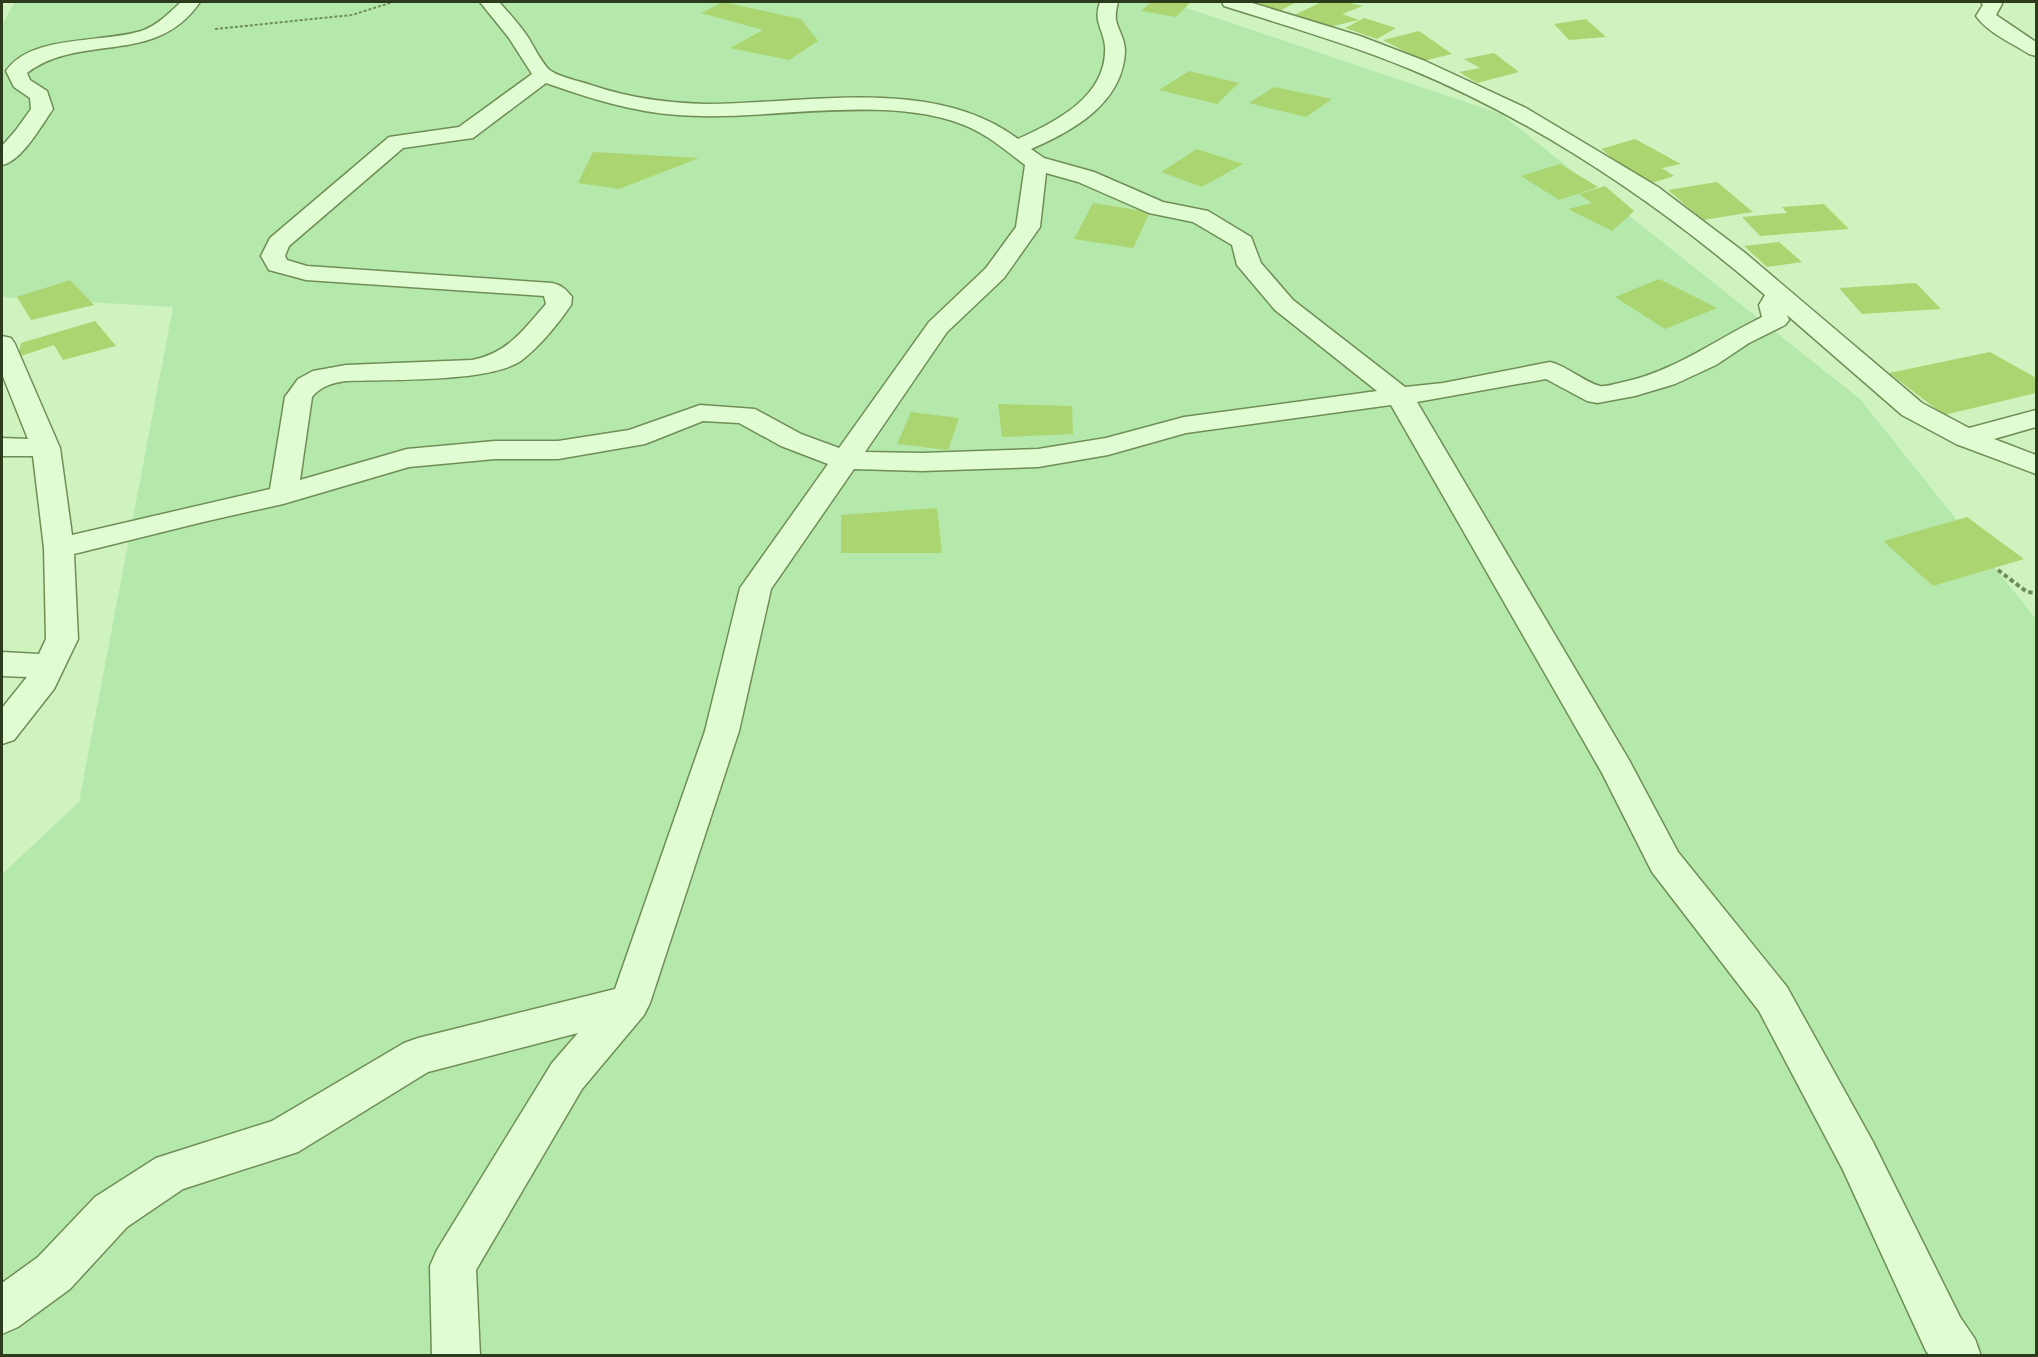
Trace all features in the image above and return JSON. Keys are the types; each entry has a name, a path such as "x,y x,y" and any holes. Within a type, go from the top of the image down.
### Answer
{"street":[{"path":"2,158 24,135 42,109 40,95 21,82 15,71 31,60 50,52 149,35 166,27 191,2"},
{"path":"489,2 517,35 543,75 606,97 642,105 707,110 873,104 912,107 970,120 994,131 1027,155 1086,177 1157,208 1200,216 1243,242 1249,265 1284,305 1400,397 1617,769 1665,862 1773,999 1858,1156 1943,1334 1958,1356"},
{"path":"456,1356 453,1266 567,1076 630,1003 722,731 756,588 938,327 995,273 1028,227 1027,155 1052,132 1086,110 1112,74 1115,47 1104,15 1109,2"},
{"path":"1231,2 1353,40 1418,65 1519,112 1650,192 1735,257 1912,409 1966,438 2037,465"},
{"path":"1990,2 1994,4 1986,16 1996,25 2037,50"},
{"path":"2,58 31,60"},
{"path":"283,495 299,397 308,385 322,377 346,373 472,368 496,363 512,355 530,338 558,305 559,297 552,290 534,287 306,273 278,265 273,256 278,243 398,142 465,133 543,75"},
{"path":"59,548 203,512 283,495 407,458 495,450 558,450 635,438 700,413 745,415 791,440 845,460 922,462 1038,458 1108,446 1184,425 1331,404 1443,392 1550,370 1597,394 1635,388 1666,378 1707,359 1740,338 1776,320 1772,305 1778,294"},
{"path":"2,344 46,448 59,548 62,639 42,681 2,731"},
{"path":"1966,438 2037,418"},
{"path":"2,447 46,448"},
{"path":"2,664 49,666"},
{"path":"2,1311 54,1273 111,1212 171,1172 283,1138 418,1056 630,1003"}],"path":[{"path":"157,31 171,34 352,15 393,2"},
{"path":"1998,570 2027,592 2037,593"}],"green space":[{"path":"15,2 1169,2 1501,114 1860,399 2036,619 2036,1355 2,1356 2,874 79,802 173,307 2,297 2,25"}],"building":[{"path":"723,2 801,19 818,41 789,60 730,48 763,30 701,13"},
{"path":"1151,2 1191,2 1176,17 1141,11"},
{"path":"1297,2 1279,11 1258,4"},
{"path":"1322,2 1346,2 1363,6 1342,14 1359,20 1329,27 1294,15"},
{"path":"1364,18 1396,28 1377,39 1345,28"},
{"path":"1586,19 1606,37 1569,40 1554,24"},
{"path":"1419,31 1452,54 1423,61 1383,40"},
{"path":"1494,53 1519,72 1477,83 1459,72 1480,68 1464,59"},
{"path":"1189,71 1239,83 1217,104 1159,90"},
{"path":"1274,87 1332,99 1306,117 1249,103"},
{"path":"1635,139 1681,164 1662,168 1674,176 1652,183 1622,166 1601,149"},
{"path":"1197,149 1243,164 1202,187 1161,172"},
{"path":"593,152 699,158 619,189 578,183"},
{"path":"1560,164 1598,187 1559,200 1521,176"},
{"path":"1717,182 1753,212 1703,220 1668,190"},
{"path":"1605,186 1634,211 1612,231 1568,209 1592,203 1579,194"},
{"path":"1093,203 1150,212 1133,248 1074,239"},
{"path":"1824,204 1849,229 1760,236 1742,217 1787,213 1782,207"},
{"path":"1779,242 1802,262 1767,267 1744,246"},
{"path":"1659,279 1717,308 1665,329 1615,297"},
{"path":"70,280 94,305 31,320 17,297"},
{"path":"1916,283 1941,309 1862,314 1839,288"},
{"path":"95,321 116,346 63,360 54,345 18,357 21,343"},
{"path":"1990,352 2036,378 2036,393 1944,415 1889,373"},
{"path":"998,404 1072,406 1073,434 1002,437"},
{"path":"911,412 959,418 948,450 897,444"},
{"path":"937,508 942,553 841,553 841,515"},
{"path":"1967,517 2024,559 1933,586 1883,541"}]}
